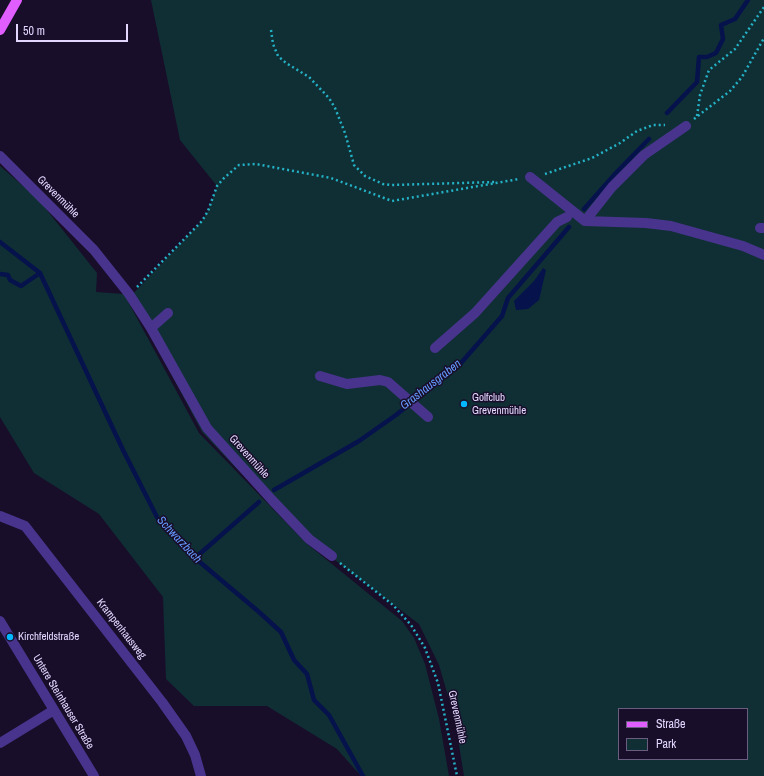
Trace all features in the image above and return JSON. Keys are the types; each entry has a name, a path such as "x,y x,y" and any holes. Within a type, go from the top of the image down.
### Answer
{"main road":[{"path":"0,30 17,0"}],"street":[{"path":"586,221 612,187 644,155 686,126"},
{"name":"Grevenmühle","path":"0,156 94,250 129,294 151,328 207,428 277,506 309,539 332,556"},
{"path":"530,177 586,221 646,223 671,226 743,246 764,255"},
{"path":"435,348 475,313 557,222 567,217"},
{"path":"151,328 168,313"},
{"path":"320,376 347,384 380,380 388,382 428,416"},
{"name":"Krampenhausweg","path":"0,516 25,526 68,581 186,736 195,754 201,776"},
{"name":"Untere Steinhauser Straße","path":"0,620 94,776"},
{"path":"0,743 54,710"}],"path":[{"path":"697,116 700,95 709,70 735,49 764,7"},
{"path":"271,30 273,44 278,56 286,63 309,77 329,98 343,126 354,165 365,176 383,184 392,185 504,182"},
{"path":"129,294 202,221 208,211 218,186 224,178 239,165 256,164 331,178 392,201 530,177 592,158 620,143 637,131 653,125 686,126 730,91 742,77 764,38"},
{"name":"Grevenmühle","path":"332,556 393,605 411,625 425,648 438,683 457,776"}],"green space":[{"path":"151,0 764,0 764,776 464,776 455,720 439,665 419,624 310,541 202,432 149,332 129,298 202,221 208,211 217,186 180,140"},
{"path":"0,166 38,199 97,273 96,292 124,294 199,433 306,543 402,621 414,638 425,664 439,719 449,776 361,776 337,749 267,706 194,706 166,679 163,597 99,514 34,473 0,417"}],"shaded area":[{"path":"543,268 546,270 539,300 528,309 516,310 514,301 534,281"}],"waterway":[{"name":"Grashausgraben","path":"667,113 697,82 699,57 707,57 716,53 723,39 721,25 735,19 748,0"},
{"name":"Grashausgraben","path":"584,209 649,139"},
{"name":"Grashausgraben","path":"274,490 359,441 396,415 461,363 502,316 508,298 569,227"},
{"name":"Schwarzbach","path":"0,242 40,273 123,450 159,521 195,558 281,632 294,660 307,674 314,700 329,715 363,776"},
{"path":"0,274 8,275 10,280 21,286 40,273"},
{"name":"Grashausgraben","path":"195,558 259,502"}],"place":[{"name":"Golfclub Grevenmühle","path":"464,404"},
{"name":"Kirchfeldstraße","path":"10,637"}]}
